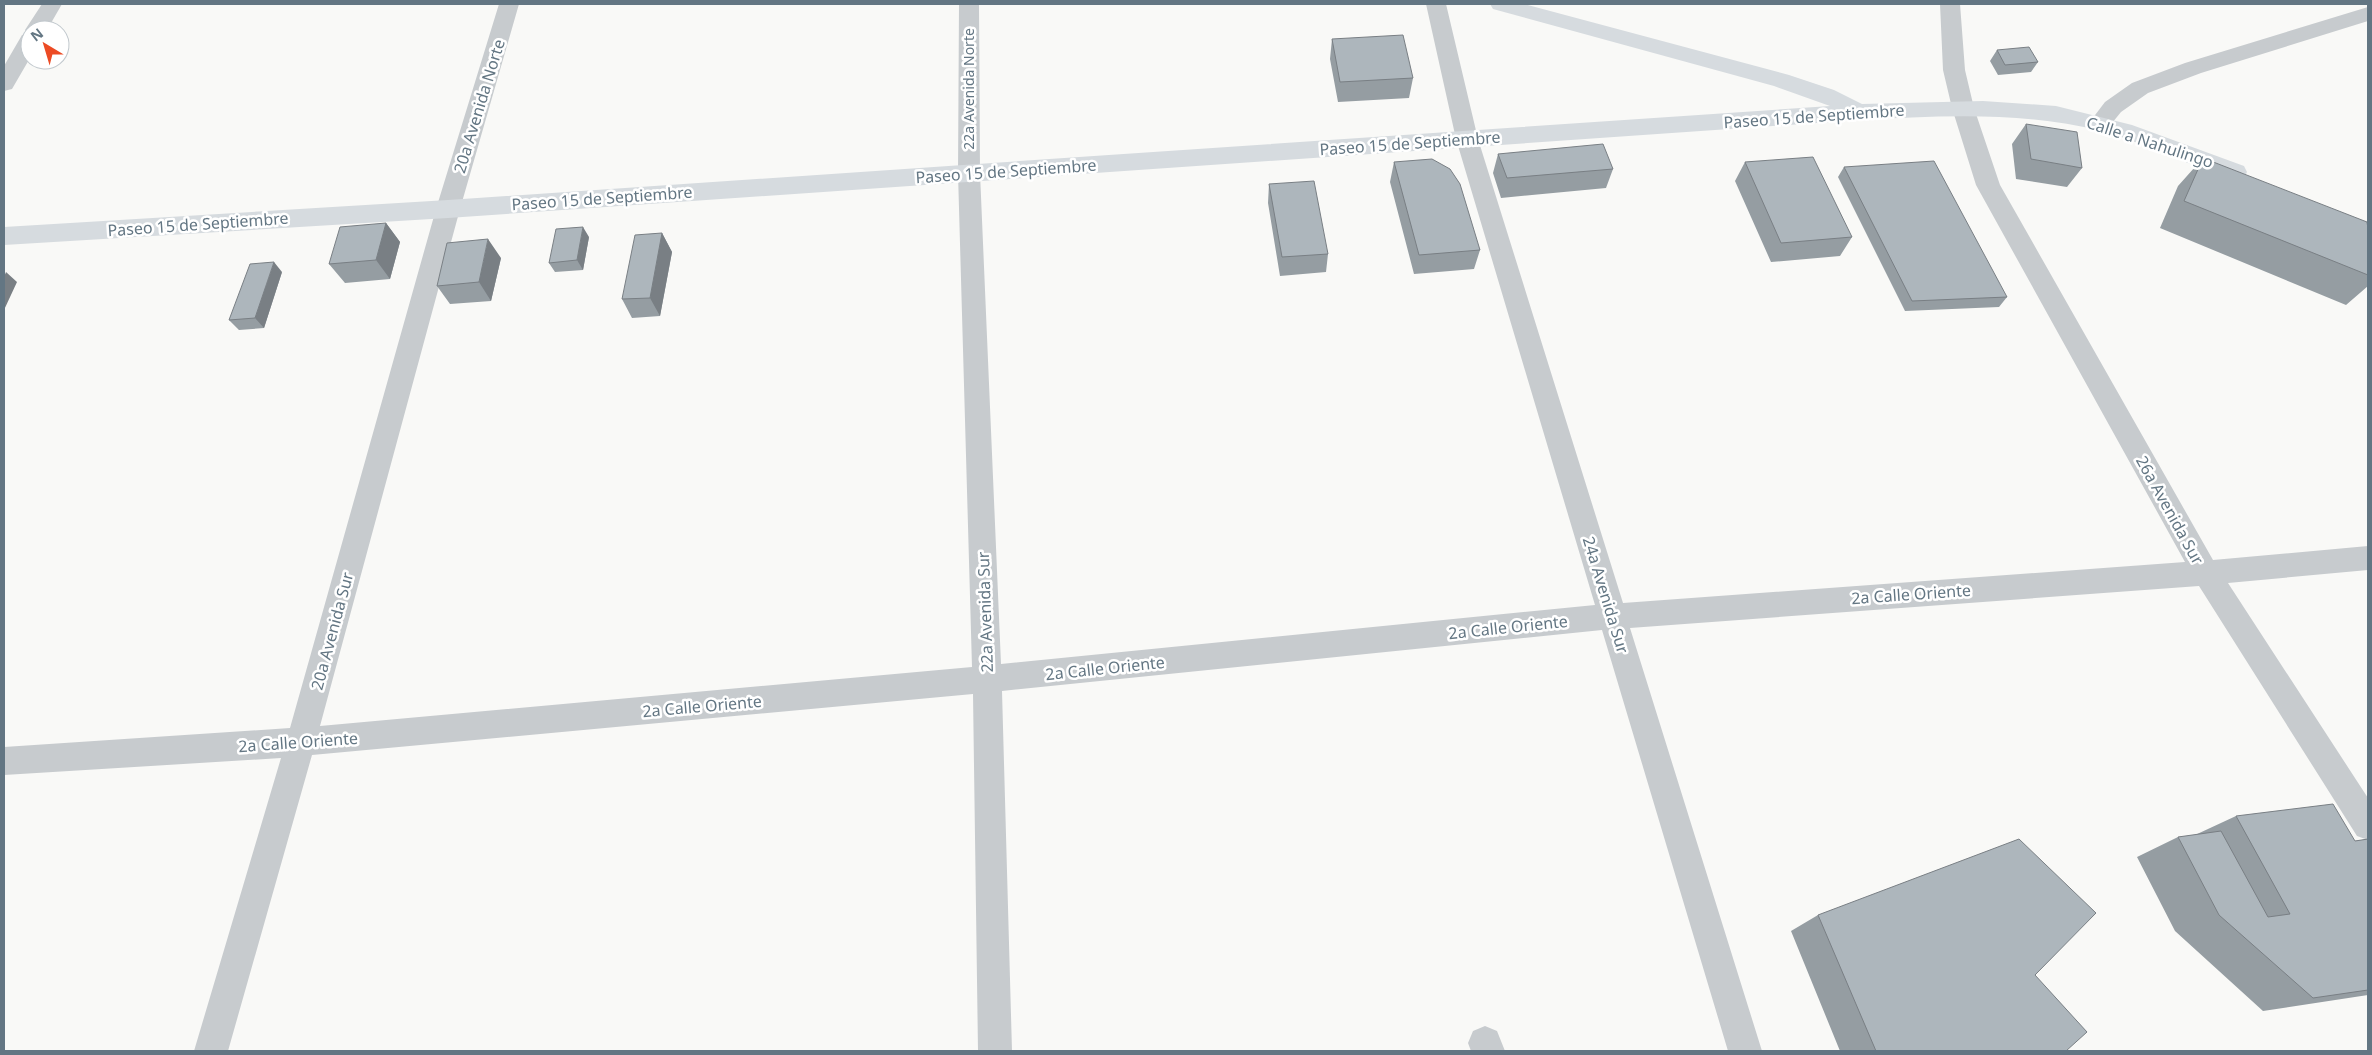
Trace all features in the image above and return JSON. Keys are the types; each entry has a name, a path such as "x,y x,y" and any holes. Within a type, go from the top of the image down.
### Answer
{"street":[{"path":"42,20 52,4"},
{"name":"20a Avenida Norte","path":"448,209 509,4"},
{"name":"22a Avenida Norte","path":"968,4 969,174"},
{"name":"24a Avenida Sur","path":"1436,4 1467,139 1746,1051"},
{"path":"1500,4 1782,80 1826,95 1859,112"},
{"name":"26a Avenida Sur","path":"1950,4 1954,70 1963,108 1988,185 2206,573 2368,825"},
{"path":"2365,4 2368,7"},
{"path":"2100,123 2113,107 2140,88 2193,68 2368,14"},
{"path":"4,84 20,57"},
{"name":"Paseo 15 de Septiembre","path":"4,236 448,209 1859,112 1963,108 2008,111"},
{"name":"Calle a Nahulingo","path":"2008,111 2056,114 2100,123 2204,159 2256,180"},
{"name":"22a Avenida Sur","path":"969,174 987,680 995,1051"},
{"name":"20a Avenida Sur","path":"211,1051 301,742 448,209"},
{"name":"2a Calle Oriente","path":"4,762 301,742 987,680 1613,616 2206,573 2368,558"}],"building":[{"path":"1403,35 1413,78 1340,82 1332,39"},
{"path":"2029,47 2038,62 2005,65 1997,50"},
{"path":"2026,124 2077,132 2082,168 2031,159"},
{"path":"1603,144 1613,169 1507,178 1498,154"},
{"path":"1813,157 1852,237 1781,243 1745,162"},
{"path":"2203,158 2367,222 2368,275 2184,201"},
{"path":"1432,159 1450,169 1460,184 1480,250 1419,255 1394,162"},
{"path":"1934,161 2007,297 1912,301 1844,167"},
{"path":"1314,181 1328,254 1282,257 1269,184"},
{"path":"386,223 376,260 329,264 340,227"},
{"path":"583,227 577,260 549,263 556,229"},
{"path":"662,233 650,298 622,299 635,235"},
{"path":"488,239 479,282 437,286 447,243"},
{"path":"274,262 255,318 229,320 250,264"},
{"path":"2333,804 2355,841 2368,839 2368,990 2313,998 2219,915 2178,837 2221,831 2268,917 2290,914 2236,816"},
{"path":"2019,839 2096,913 2035,975 2087,1032 2066,1051 1876,1051 1818,915"}]}
